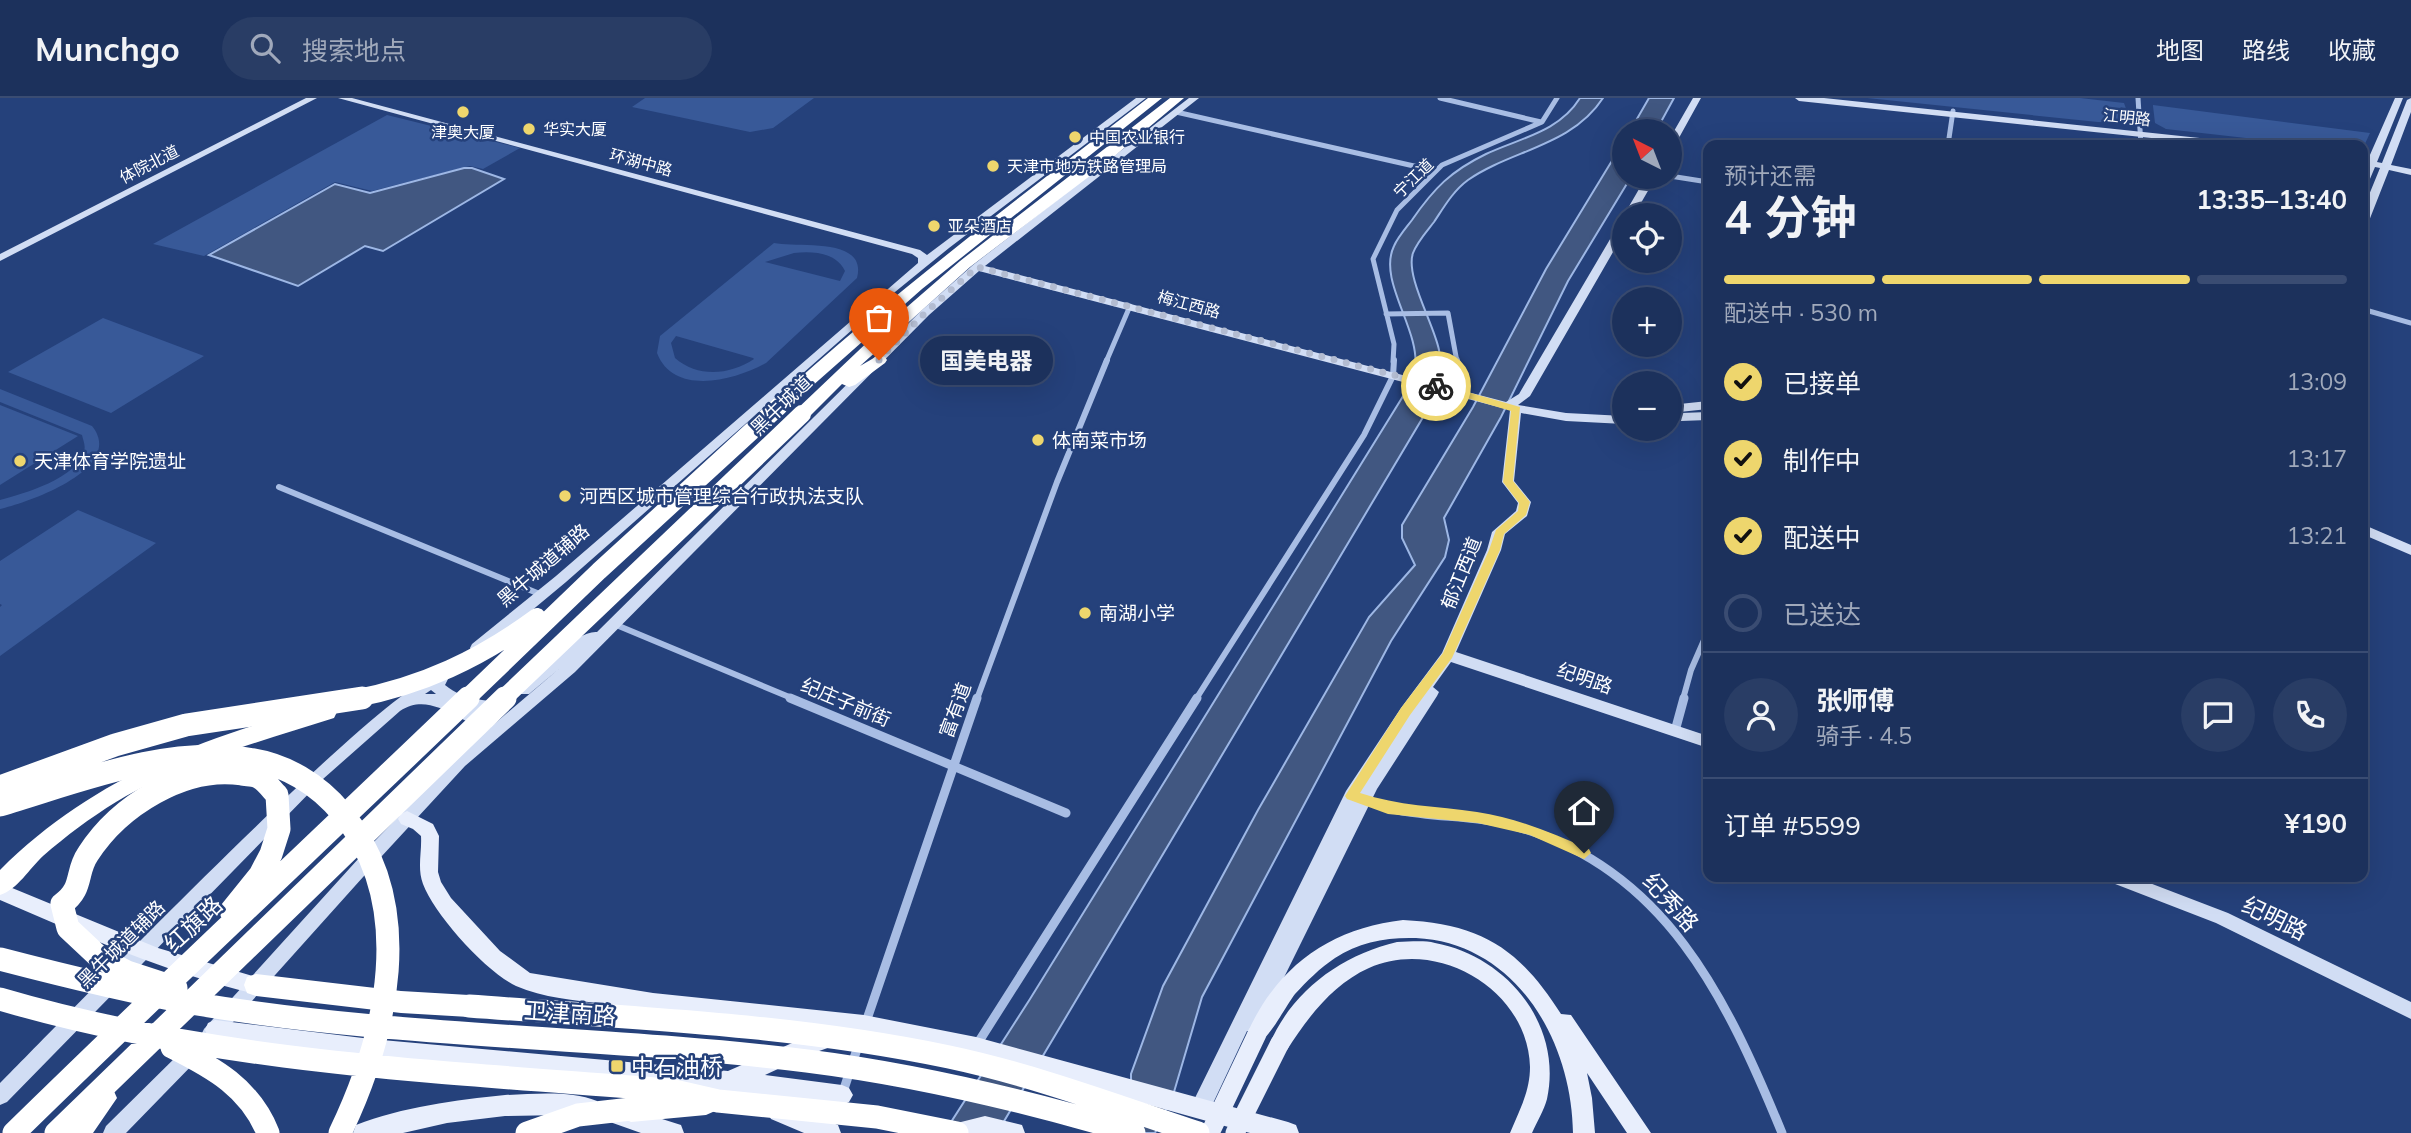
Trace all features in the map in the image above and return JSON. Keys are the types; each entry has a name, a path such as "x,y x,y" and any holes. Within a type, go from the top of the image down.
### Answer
{"highway":[{"name":"黑牛城道","path":"410,755 599,570 820,367 942,264 1156,98"},
{"path":"1147,134 1179,103"},
{"name":"黑牛城道","path":"146,1044 883,336 965,264 1179,103"},
{"path":"1027,185 1111,133"},
{"path":"820,367 868,311"},
{"path":"802,414 879,360"},
{"path":"0,885 49,838 70,822 153,771 225,741 400,695 495,646 599,570"},
{"path":"0,787 90,753 165,730 219,719 400,695"},
{"name":"红旗路","path":"14,1133 203,948 276,883 410,755"},
{"path":"0,805 127,769 167,760 203,757 244,758 279,766 303,778 331,801 366,848 379,878 387,918 386,974 380,1021 363,1078 340,1133"},
{"path":"203,948 265,867 276,841 281,818 278,797 268,783 253,775 234,772 202,774 142,799 97,838 79,867 74,895 62,904 68,929 80,936 105,961 221,1018"},
{"name":"卫津南路","path":"0,959 221,1018 622,1044 806,1061 1000,1094 1133,1133"},
{"path":"256,985 377,1000 741,1028 876,1044 950,1058 1194,1116"},
{"path":"0,999 194,1058 234,1081 257,1105 268,1133"},
{"path":"146,1044 670,1090 725,1091 766,1106 877,1117 957,1133"},
{"path":"57,1133 146,1044"},
{"path":"76,1133 146,1044"},
{"path":"527,1133 594,1112 725,1091"}],"main road":[{"name":"体院北道","path":"0,251 302,98"},
{"name":"体院北道","path":"0,258 313,98"},
{"name":"环湖中路","path":"342,98 916,252 923,257 923,265"},
{"name":"环湖中路","path":"359,98 921,249 945,246"},
{"name":"黑牛城道辅路","path":"0,1096 400,695 443,675 542,595 945,246 1142,98"},
{"path":"1179,103 1195,98"},
{"path":"1682,124 1697,98"},
{"name":"江明路","path":"1799,98 1953,112"},
{"name":"江明路","path":"1835,98 2224,140"},
{"path":"2368,159 2399,98"},
{"path":"2368,210 2411,100"},
{"name":"江明路","path":"2140,132 2203,140"},
{"path":"113,1133 221,1018 256,985 474,748 570,668 925,313 977,267 1147,134"},
{"path":"2368,161 2411,170"},
{"path":"1511,408 1524,396 1612,244"},
{"name":"梅江西路","path":"977,267 1475,396 1511,408"},
{"path":"1682,408 1703,406"},
{"path":"1511,408 1612,412"},
{"path":"1511,408 1559,418 1612,420"},
{"name":"郁江西道","path":"1194,1116 1358,797 1385,761 1452,653 1491,573 1506,525 1522,513 1525,502 1508,482 1513,419 1511,408"},
{"path":"1682,417 1703,416"},
{"path":"2368,522 2411,540"},
{"path":"2368,531 2411,550"},
{"path":"443,675 437,687 443,693 485,709 502,708 577,646 613,624"},
{"name":"纪明路","path":"1452,653 1703,739"},
{"path":"400,695 436,700 489,723 474,748"},
{"name":"纪明路","path":"1675,728 1703,734"},
{"name":"郁江西道","path":"1222,1115 1215,1104 1216,1098 1358,797"},
{"path":"407,818 426,825 429,830 428,867 438,895 485,947 518,977 541,984 628,999 864,1026 976,1046 1194,1116 1222,1115 1250,1130 1288,1133"},
{"name":"纪明路","path":"2129,882 2222,918 2411,1011"},
{"name":"纪明路","path":"2146,882 2229,915 2411,1005"},
{"path":"0,891 142,952 198,972 256,985"},
{"path":"1210,1133 1269,1013 1308,967 1341,944 1379,932 1406,929 1449,934 1497,955 1527,981 1559,1014 1640,1133"},
{"path":"1250,1130 1280,1043 1314,996 1353,966 1385,953 1409,950 1438,953 1477,968 1501,985 1525,1014 1539,1047 1541,1077 1534,1111 1521,1133"},
{"path":"1527,981 1558,1026 1572,1055 1580,1083 1584,1133"},
{"path":"221,1018 342,1046 725,1091 842,1095"},
{"path":"725,1091 803,1047 864,1026"},
{"path":"364,1133 473,1109 516,1106 598,1109 673,1133"},
{"path":"766,1106 831,1133"},
{"path":"1189,1133 1194,1116"},
{"path":"957,1133 985,1128 1014,1133"}],"street":[{"path":"1440,98 1542,122 1557,98"},
{"path":"2138,98 2141,140"},
{"path":"1179,103 1436,171"},
{"path":"1949,140 1953,112"},
{"name":"宁江道","path":"1392,376 1394,344 1373,259 1397,211 1442,165 1473,149 1542,122"},
{"path":"1682,178 1703,180"},
{"name":"富有道","path":"831,1133 864,1026 954,765 1085,406 1130,306"},
{"path":"2368,311 2411,323"},
{"path":"1386,314 1448,313 1459,370 1452,391"},
{"path":"976,1046 1364,435 1392,376"},
{"path":"279,487 542,595"},
{"name":"纪庄子前街","path":"613,624 1066,813"},
{"path":"1675,728 1691,670 1703,642"},
{"name":"纪秀路","path":"1358,797 1388,808 1478,818 1532,830 1598,860 1623,878 1651,903 1703,968 1737,1026 1782,1133"}],"shaded area":[{"path":"645,98 814,98 773,128 750,132 632,107"},
{"path":"1580,98 1603,98 1575,127 1468,180 1453,194 1417,245 1413,253 1413,274 1440,356 1440,374 1435,397 997,1133 944,1133 1030,999 1405,393 1415,369 1415,354 1391,274 1390,260 1398,239 1428,199 1453,174 1486,154 1550,126 1571,110"},
{"path":"1649,98 1674,98 1663,119 1637,119"},
{"path":"1867,98 2080,98 2124,103 2130,120 2122,123 2098,122"},
{"path":"2153,105 2370,133 2367,140 2263,140 2166,129 2155,123"},
{"path":"387,115 520,148 483,169 470,166 372,191 335,182 204,256 153,244"},
{"path":"1612,161 1612,189 1624,189 1615,203 1612,203 1612,208 1568,281 1501,417 1444,518 1449,540 1445,557 1391,641 1202,997 1174,1092 1155,1133 1111,1133 1131,1095 1131,1074 1163,986 1258,810 1369,617 1415,565 1402,538 1402,525 1473,407 1546,269"},
{"path":"472,168 504,179 383,251 365,246 298,286 209,255 335,184 370,193"},
{"path":"774,243 841,250 852,256 857,265 857,278 766,363 739,375 707,381 677,376 665,367 657,353 660,336","holes":["808,252 830,256 845,271 840,281 765,262 794,253","676,336 753,358 754,359 725,371 694,369 675,358 671,343"]},
{"path":"103,318 204,356 111,413 8,372"},
{"path":"0,389 92,426 99,441 96,456 86,469 70,481 32,499 0,509 0,500 48,483 72,469 80,461 85,447 82,435 0,402"},
{"name":"天津体育学院遗址","path":"0,405 78,436 0,485"},
{"path":"78,510 156,543 0,656 0,561"}],"way so far":[{"path":"879,360 925,313 977,267 1436,386"}],"place":[{"name":"津奥大厦","path":"463,112"},
{"name":"华实大厦","path":"529,129"},
{"name":"中国农业银行","path":"1075,137"},
{"name":"天津市地方铁路管理局","path":"993,166"},
{"name":"亚朵酒店","path":"934,226"},
{"name":"国美电器","path":"879,360"},
{"name":"体南菜市场","path":"1038,440"},
{"name":"天津体育学院遗址","path":"20,461"},
{"name":"河西区城市管理综合行政执法支队","path":"565,496"},
{"name":"南湖小学","path":"1085,613"},
{"name":"中石油桥","path":"617,1066"}],"route":[{"path":"1436,386 1516,409 1508,482 1525,502 1522,513 1499,532 1494,550 1448,655 1406,712 1352,796 1388,808 1478,818 1532,830 1584,853"}]}
